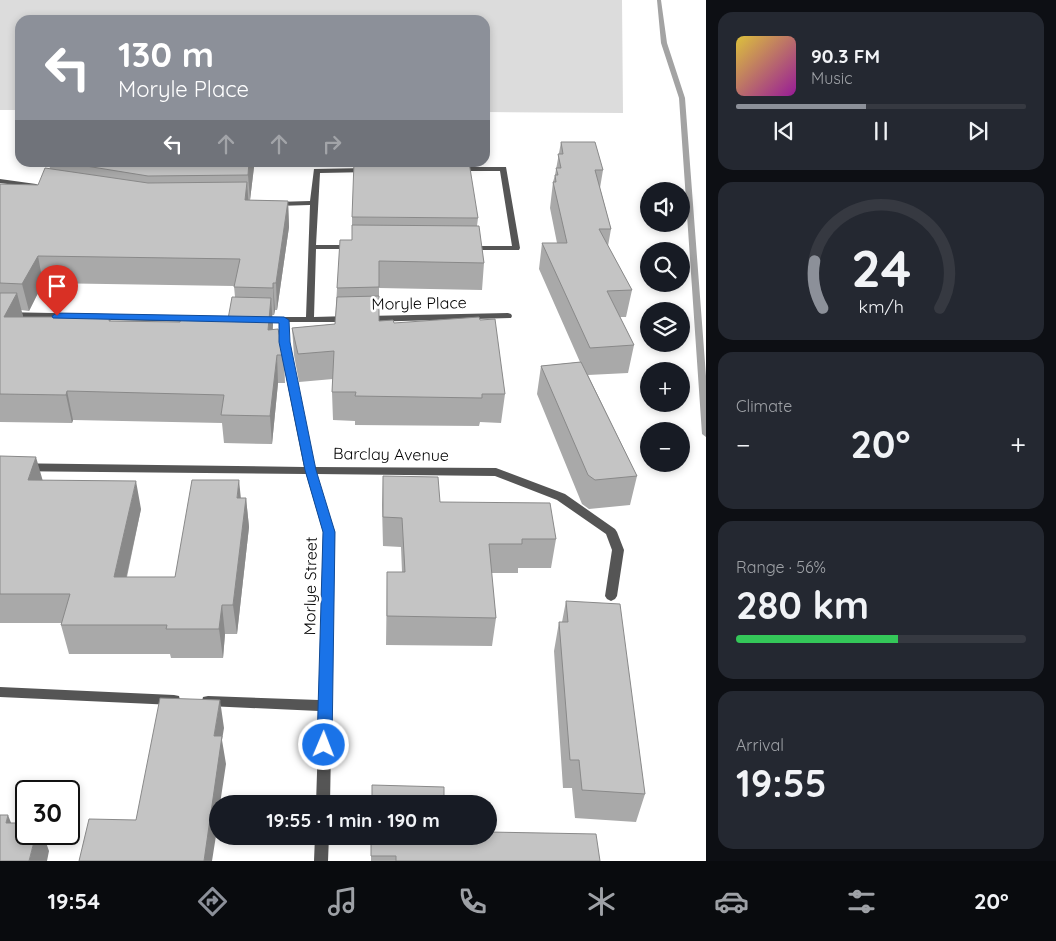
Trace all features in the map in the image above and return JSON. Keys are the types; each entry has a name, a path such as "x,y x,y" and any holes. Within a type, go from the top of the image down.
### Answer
{"street":[{"path":"454,169 502,169 516,248 458,248"},
{"path":"310,320 317,171 375,170"},
{"path":"0,181 47,188"},
{"path":"266,204 314,203"},
{"path":"312,247 360,247"},
{"path":"0,315 215,319"},
{"name":"Moryle Place","path":"254,320 508,316"},
{"name":"Morlye Street","path":"284,320 284,342 310,470 329,532 323,795"},
{"name":"Barclay Avenue","path":"0,467 496,472 561,497 612,532 618,550 611,596"},
{"path":"0,692 325,706"},
{"path":"322,845 322,861"}],"shaded area":[{"path":"0,0 622,0 623,113 490,112 490,15 15,15 15,110 0,110"}],"building":[{"path":"561,142 595,142 603,170 595,170 611,229 599,229 632,290 607,291 634,345 590,348 542,243 567,243 553,182 556,182 555,175 558,175 556,168 561,168 558,154 563,154"},
{"path":"92,167 249,167 248,175 148,176"},
{"path":"354,167 470,167 478,218 352,217"},
{"path":"45,168 148,183 247,182 245,200 288,201 276,283 273,283 273,288 234,287 240,259 38,256 22,284 0,283 0,184 38,185"},
{"path":"352,225 479,226 484,263 379,261 379,287 337,288 340,240 352,240"},
{"path":"0,293 17,293 4,317 110,317 109,321 180,322 181,319 228,319 232,297 271,298 268,330 278,329 284,355 277,355 270,416 221,415 224,395 67,391 66,395 0,394"},
{"path":"379,296 379,321 393,320 394,323 479,317 480,320 495,319 505,394 482,394 482,398 355,396 356,392 332,392 334,351 298,354 292,328 335,324 337,297"},
{"path":"581,362 637,476 595,480 588,475 541,366"},
{"path":"0,456 36,457 28,480 136,481 114,577 175,577 192,480 239,480 237,498 246,498 233,605 222,605 219,629 166,629 167,625 61,625 70,594 0,594"},
{"path":"383,476 438,477 440,502 550,503 556,539 522,539 522,544 489,544 496,618 387,616 387,572 405,572 402,518 383,517"},
{"path":"566,601 620,604 645,794 582,790 579,760 570,760 559,622 568,622"},
{"path":"160,698 220,700 214,736 222,736 214,795 209,795 209,826 204,861 79,861 89,819 136,820"},
{"path":"372,785 444,787 444,795 372,795"},
{"path":"0,815 8,815 6,823 15,823 15,845 33,845 29,861 0,861"},
{"path":"497,832 596,834 600,861 396,861 396,856 371,856 371,845 497,845"}],"waterway":[{"path":"659,0 664,43 682,98 706,434"}],"route":[{"path":"57,316 284,320 284,342 310,470 329,532 324,745"}]}
